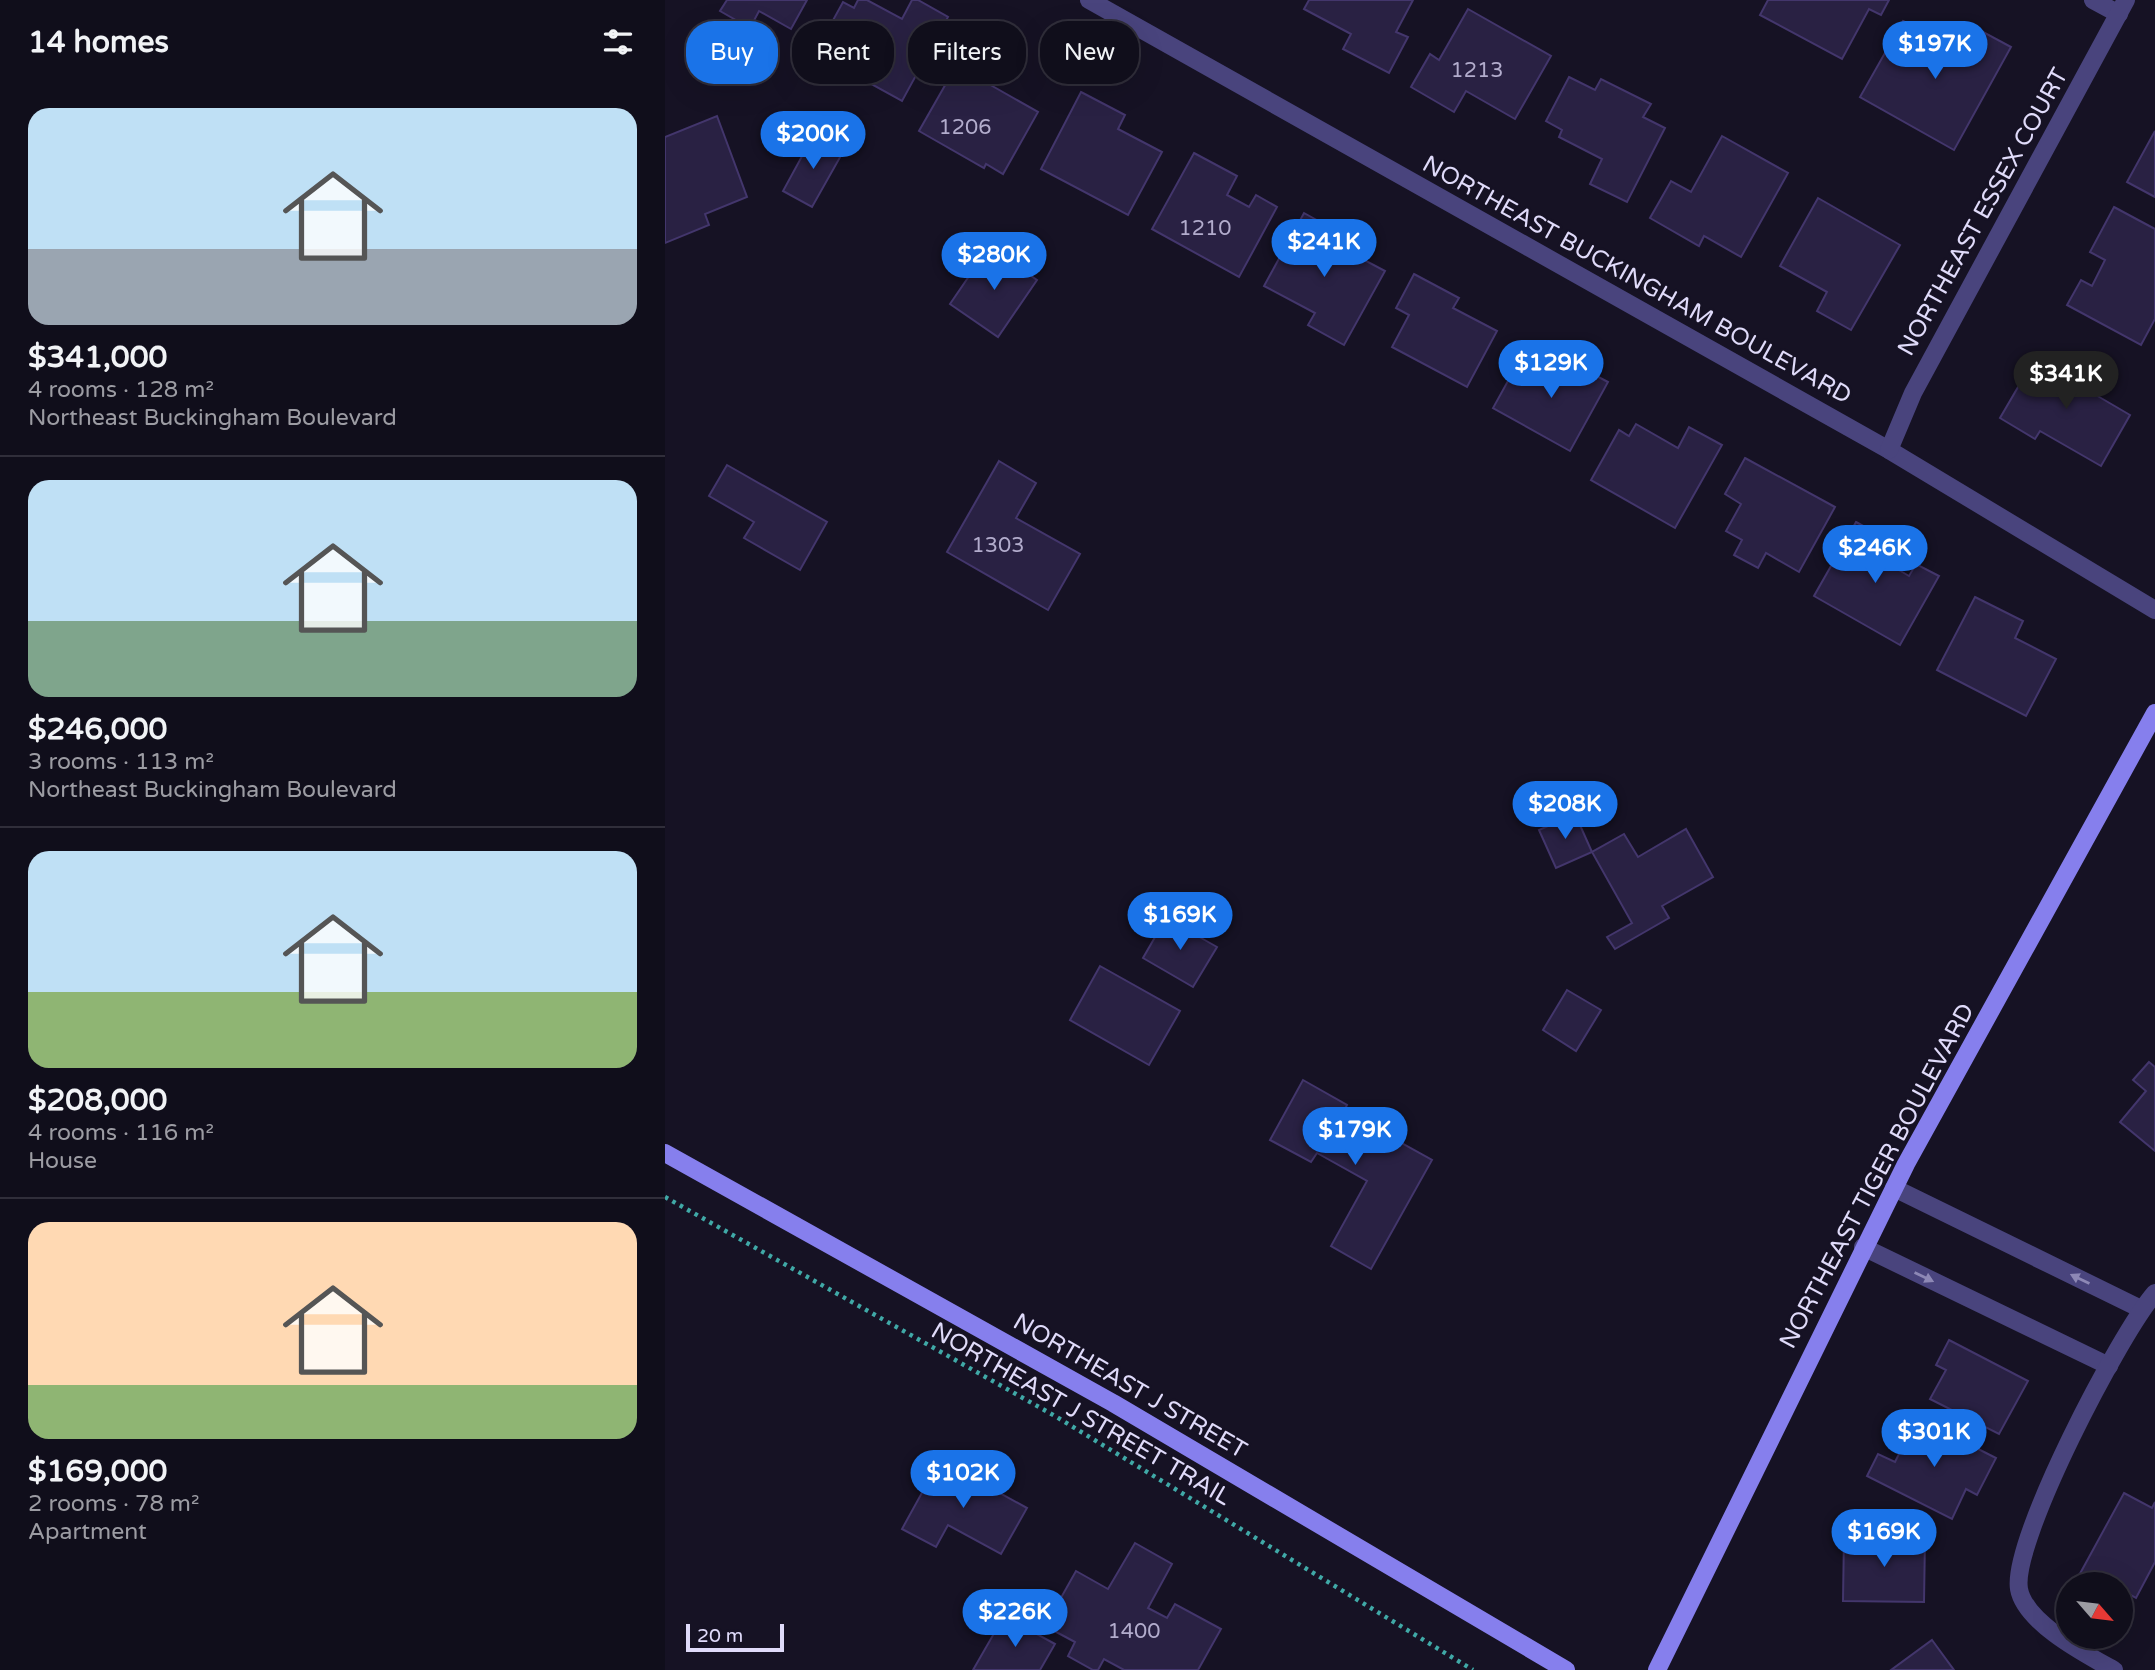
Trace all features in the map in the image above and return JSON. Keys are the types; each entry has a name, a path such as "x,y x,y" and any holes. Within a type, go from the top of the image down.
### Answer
{"street":[{"name":"NORTHEAST BUCKINGHAM BOULEVARD","path":"1089,0 1889,450 2155,610"},
{"path":"2093,0 2122,7"},
{"name":"NORTHEAST ESSEX COURT","path":"1889,450 1913,393 2122,7"},
{"name":"NORTHEAST TIGER BOULEVARD","path":"1657,1670 1893,1188 2155,713"},
{"name":"NORTHEAST J STREET","path":"665,1153 1113,1403 1566,1670"},
{"path":"1893,1188 2141,1309"},
{"path":"1863,1247 2109,1366"},
{"path":"2114,1670 2064,1641 2035,1616 2019,1591 2022,1552 2059,1464 2109,1366 2141,1309 2155,1293"}],"path":[{"name":"NORTHEAST J STREET TRAIL","path":"665,1197 1055,1416 1473,1670"}],"building":[{"path":"727,0 807,0 795,21 792,21 791,29 759,11 754,21 738,21 720,11"},
{"path":"858,0 867,0 902,19 912,0 918,0 948,17 946,21 908,21 908,84 911,84 902,101 871,84 894,84 894,21 833,21 843,2 854,8"},
{"path":"1309,0 1413,0 1396,32 1408,37 1389,73 1343,49 1351,34 1304,9"},
{"path":"1768,0 1889,0 1881,15 1869,9 1842,59 1760,15"},
{"path":"1468,9 1551,56 1515,119 1466,91 1454,112 1411,87 1430,54 1439,60"},
{"path":"1903,21 1960,52 1974,27 2011,47 1954,150 1860,97"},
{"path":"1569,77 1595,90 1601,79 1651,104 1643,117 1665,128 1627,202 1590,184 1602,159 1559,137 1562,130 1546,121"},
{"path":"946,84 989,84 1038,112 1003,174 986,164 984,168 919,131"},
{"path":"1081,92 1125,115 1118,129 1162,152 1128,215 1041,169"},
{"path":"717,116 747,197 705,214 709,225 665,243 665,137"},
{"path":"2155,131 2155,197 2127,182"},
{"path":"813,136 843,152 812,207 783,191"},
{"path":"1722,136 1788,173 1741,257 1704,236 1699,246 1650,218 1671,181 1691,192"},
{"path":"1194,153 1237,176 1227,195 1249,207 1256,195 1277,207 1239,277 1152,229"},
{"path":"1818,198 1900,245 1851,330 1817,311 1827,292 1780,266"},
{"path":"2114,207 2155,229 2155,319 2141,345 2067,305 2081,280 2092,286 2105,260 2090,252"},
{"path":"1304,213 1340,233 1334,244 1385,271 1344,345 1308,325 1315,313 1264,286"},
{"path":"989,247 1037,280 998,337 950,304"},
{"path":"1414,274 1459,298 1453,308 1497,331 1467,387 1392,347 1409,315 1396,308"},
{"path":"1524,352 1569,377 1576,365 1608,382 1570,451 1493,408"},
{"path":"2035,358 2067,377 2075,361 2098,375 2089,391 2130,415 2101,466 2040,431 2035,439 2000,418"},
{"path":"1636,424 1678,448 1689,427 1722,445 1675,528 1591,480 1619,430 1629,436"},
{"path":"1745,458 1835,507 1799,572 1766,553 1758,568 1734,555 1742,540 1726,531 1741,504 1725,494"},
{"path":"999,461 1036,483 1016,518 1080,554 1048,610 947,552"},
{"path":"727,465 827,522 800,570 744,538 754,522 709,496"},
{"path":"1856,522 1898,545 1887,563 1909,576 1916,564 1939,576 1900,645 1814,596"},
{"path":"1975,597 2023,621 2015,638 2056,659 2026,716 1937,670"},
{"path":"1575,814 1592,852 1556,868 1539,830"},
{"path":"1686,829 1713,877 1662,906 1669,918 1615,949 1607,937 1632,923 1592,852 1624,834 1638,857"},
{"path":"1166,918 1217,947 1193,987 1143,958"},
{"path":"1100,966 1180,1011 1149,1065 1070,1020"},
{"path":"1567,990 1601,1010 1576,1051 1543,1030"},
{"path":"2149,1062 2155,1067 2155,1151 2120,1122 2146,1091 2133,1080"},
{"path":"1303,1080 1347,1105 1344,1111 1432,1160 1371,1269 1331,1246 1367,1181 1317,1153 1311,1162 1270,1140"},
{"path":"1949,1340 2028,1381 1999,1434 1930,1399 1946,1370 1936,1365"},
{"path":"1917,1418 1996,1458 1977,1495 1966,1489 1952,1519 1867,1476 1878,1454 1895,1462"},
{"path":"940,1460 1027,1508 1001,1554 948,1525 936,1547 902,1529"},
{"path":"2124,1493 2152,1508 2155,1502 2155,1562 2136,1598 2133,1596 2133,1572 2081,1572"},
{"path":"1844,1536 1925,1537 1924,1602 1843,1601"},
{"path":"1135,1543 1172,1564 1148,1608 1167,1618 1175,1604 1221,1629 1198,1670 1124,1670 1104,1659 1098,1670 1093,1670 1068,1656 1075,1642 1045,1626 1076,1571 1108,1589"},
{"path":"1004,1616 1055,1644 1040,1670 973,1670"},
{"path":"1932,1640 1954,1670 1891,1670"}]}
